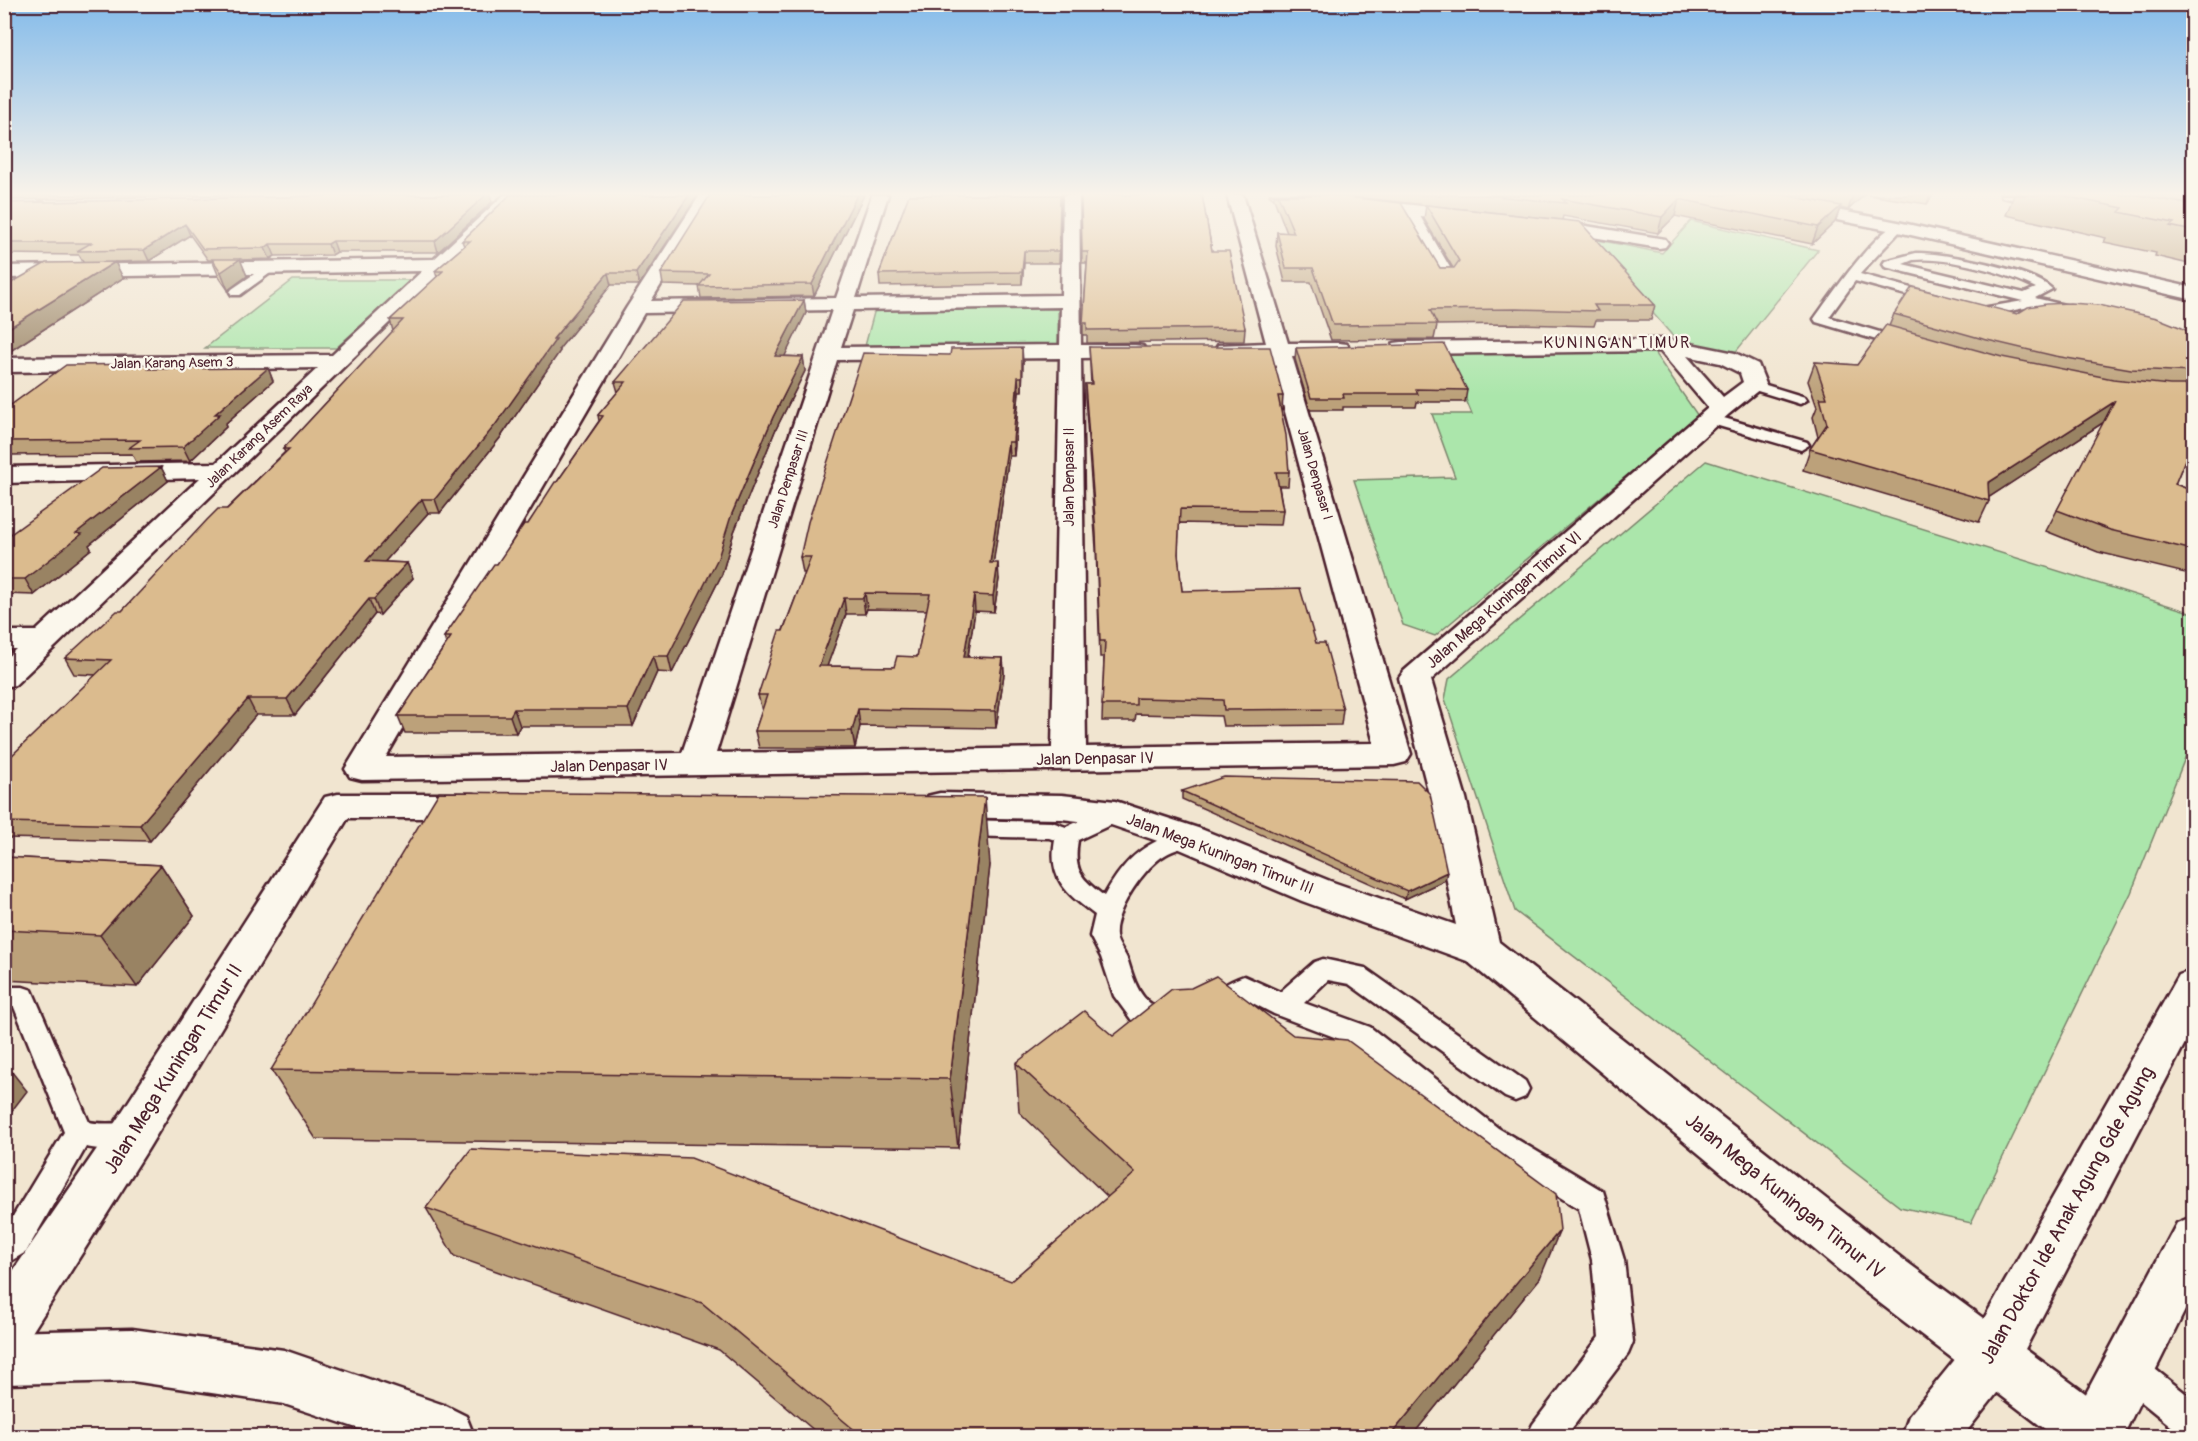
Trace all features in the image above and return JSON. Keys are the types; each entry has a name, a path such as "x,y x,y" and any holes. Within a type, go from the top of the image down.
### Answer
{"street":[{"name":"Jalan Karang Asem Raya","path":"4,678 442,262"},
{"name":"Jalan Denpasar IV","path":"665,262 362,769 1394,754"},
{"name":"Jalan Denpasar III","path":"695,765 858,262"},
{"name":"Jalan Denpasar II","path":"1069,759 1070,262"},
{"name":"Jalan Denpasar I","path":"1254,262 1394,754"},
{"path":"1437,262 1445,276"},
{"path":"2053,262 2193,294"},
{"path":"4,272 439,265"},
{"path":"4,291 54,271"},
{"path":"637,307 1070,301"},
{"path":"1384,348 1666,345 1727,358 1750,369 1755,384 1753,385"},
{"path":"1666,345 1715,414"},
{"path":"1209,350 1360,348"},
{"path":"828,354 1151,351"},
{"name":"Jalan Karang Asem 3","path":"4,365 339,361"},
{"name":"Jalan Mega Kuningan Timur VI","path":"1481,950 1448,798 1416,678 1715,414 1753,385"},
{"path":"4,476 223,470"},
{"path":"4,640 45,640"},
{"name":"Jalan Mega Kuningan Timur III","path":"906,805 1062,807 1115,813 1188,838 1316,891 1481,950"},
{"name":"Jalan Mega Kuningan Timur II","path":"4,1330 132,1135 338,806 504,806"},
{"name":"Jalan Mega Kuningan Timur IV","path":"1481,950 1886,1277 1993,1355 2095,1435"},
{"name":"Jalan Doktor Ide Anak Agung Gde Agung","path":"1929,1437 1993,1355 2193,986"},
{"path":"2095,1435 2193,1239"},
{"path":"4,1358 132,1355 284,1377 425,1424 446,1437"}],"lane":[{"path":"1865,262 1852,276 1821,319 1921,348"},
{"path":"1884,262 2084,313"},
{"path":"1892,264 1897,262"},
{"path":"1852,276 1982,312 2030,300 2046,289 2025,279 1957,262"},
{"path":"237,292 269,268"},
{"path":"1753,385 1800,400"},
{"path":"1715,414 1801,445"},
{"path":"934,828 1052,830 1067,836 1115,813"},
{"path":"1067,836 1064,864 1072,879 1083,892 1108,912"},
{"path":"1188,838 1156,849 1125,880 1108,912 1102,936 1114,957 1123,989 1142,1014 1157,1023 1178,1026 1200,1017 1244,986 1283,1006 1360,1035 1488,1137 1592,1201 1608,1260 1616,1342 1545,1437"},
{"path":"1283,1006 1323,969 1356,975 1515,1089"},
{"path":"4,997 23,997 80,1133"},
{"path":"80,1133 99,1137 132,1135"},
{"path":"4,1250 15,1242 80,1133"},
{"path":"2128,1370 2193,1423"}],"green space":[{"path":"1609,262 1808,262 1734,354 1677,341"},
{"path":"293,280 411,280 336,348 205,348"},
{"path":"1058,303 1058,344 865,346 876,305"},
{"path":"1653,351 1698,416 1435,636 1403,625 1354,480 1455,477 1432,414 1472,414 1446,352"},
{"path":"1706,461 2193,613 2193,738 2131,893 1971,1223 1900,1207 1515,911 1445,699 1449,679"}],"building":[{"path":"115,262 4,331 4,287 46,263"},
{"path":"214,262 235,262 221,272"},
{"path":"445,262 643,262 636,273 608,273 553,339 556,339 496,424 435,499 422,499 366,561 407,563 374,599 369,599 287,699 248,699 140,825 4,822 4,763 111,660 65,658 117,611 122,611 218,509 227,509 289,449 283,449 403,320 390,320 443,271 435,271"},
{"path":"668,262 823,262 812,284 699,286 709,274 661,273"},
{"path":"883,262 1023,262 1022,272 879,274"},
{"path":"1087,262 1231,262 1245,328 1087,330 1087,323 1083,323"},
{"path":"1285,262 1437,262 1440,268 1454,268 1458,262 1616,262 1655,305 1594,305 1598,311 1430,310 1437,324 1333,325 1313,268 1286,268"},
{"path":"1912,287 2017,314 2028,307 2070,303 2099,305 2157,318 2193,334 2193,372 2131,369 2055,356 1894,314"},
{"path":"804,300 775,356 803,357 773,417 731,516 718,558 668,656 653,656 628,709 514,709 510,716 398,716 451,637 444,637 494,564 497,564 524,524 528,524 603,416 598,415 626,382 615,382 684,301"},
{"path":"1886,325 2002,357 2113,379 2193,385 2193,440 2175,484 2193,491 2193,550 2110,530 2057,510 2114,402 1988,483 1989,501 1810,449 1827,424 1820,398 1827,398 1815,362 1857,365"},
{"path":"1444,344 1467,390 1416,389 1418,394 1343,394 1344,398 1311,398 1296,348"},
{"path":"1089,347 1270,347 1283,396 1278,396 1286,435 1289,472 1276,472 1283,510 1180,509 1178,554 1182,591 1300,588 1316,643 1325,643 1343,709 1224,710 1223,700 1136,698 1136,705 1102,705 1105,641 1100,641 1096,533 1085,384 1092,384"},
{"path":"1022,348 1022,377 1018,377 1013,442 1008,442 990,563 998,563 993,596 974,595 964,657 1003,658 995,711 858,709 852,731 755,731 767,695 758,695 779,631 783,631 811,557 800,557 808,522 863,353 950,355 951,349","holes":["865,593 930,594 917,657 897,656 894,667 819,666 844,598 863,598"]},
{"path":"155,364 149,369 268,368 215,414 220,414 183,447 129,448 140,440 4,441 4,407 8,407 66,365"},
{"path":"161,467 76,533 82,534 25,579 4,579 4,539 102,468"},
{"path":"1224,777 1417,781 1430,794 1447,872 1407,891 1182,791"},
{"path":"439,792 985,797 950,1079 271,1070"},
{"path":"4,857 161,865 100,935 4,930"},
{"path":"1216,976 1293,1035 1347,1040 1556,1194 1560,1230 1389,1437 863,1437 702,1303 426,1208 471,1149 691,1158 1011,1281 1135,1173 1016,1063 1084,1011 1113,1036 1172,989 1191,988"}],"district":[{"name":"KUNINGAN TIMUR","path":"1617,343"}]}
